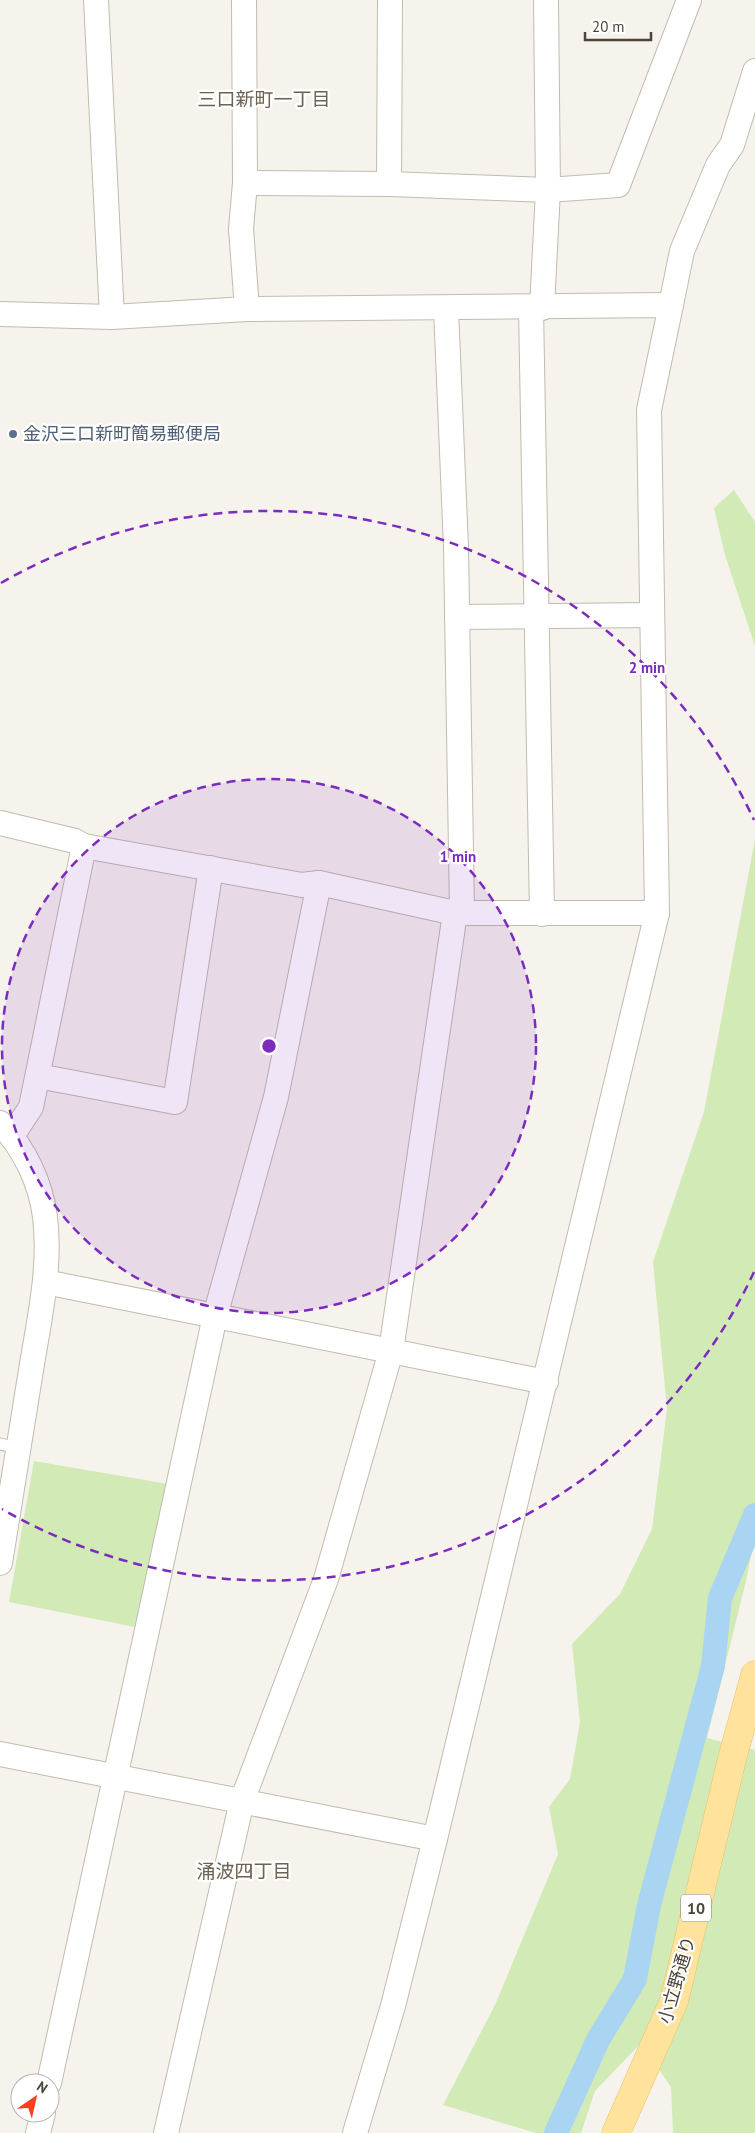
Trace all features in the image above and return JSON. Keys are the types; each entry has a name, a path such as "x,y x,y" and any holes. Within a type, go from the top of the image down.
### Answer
{"main road":[{"name":"小立野通り","path":"616,2133 674,2001 732,1759 755,1675"}],"street":[{"path":"96,0 112,317"},
{"path":"244,0 245,183 241,229 247,309"},
{"path":"388,184 390,0"},
{"path":"542,914 537,617 536,308 548,190 546,0"},
{"path":"245,183 388,184 548,190 618,185 689,0"},
{"path":"355,2133 394,2006 546,1382 657,913 649,410 682,250 718,165 732,145 755,71"},
{"path":"0,314 112,317 247,309 446,309 671,305"},
{"path":"166,2133 242,1801 326,1579 391,1351 458,913 457,617 446,309"},
{"path":"457,617 652,615"},
{"path":"0,824 75,841 84,846 302,885 319,883 458,913 657,913"},
{"path":"0,1563 9,1446 45,1282 45,1217 36,1181 6,1129 32,1107 84,846"},
{"path":"38,1076 175,1102 211,868"},
{"path":"51,2073 215,1316 276,1097 319,883"},
{"path":"45,1282 546,1382"},
{"path":"0,1754 435,1839"}],"green space":[{"path":"734,490 755,522 755,646 725,555 714,508"},
{"path":"755,839 755,1536 746,1581 707,1738 755,1750 755,2133 673,2133 671,2087 641,2043 595,2091 581,2133 536,2133 443,2105 495,2005 558,1854 549,1807 570,1779 580,1722 572,1644 620,1594 652,1529 667,1409 653,1262 704,1112"},
{"path":"34,1461 168,1484 135,1627 9,1602"}],"waterway":[{"path":"556,2133 598,2040 635,1979 649,1905 713,1666 720,1598 755,1515"}],"place":[{"name":"金沢三口新町簡易郵便局","path":"13,434"}],"district":[{"name":"三口新町一丁目","path":"264,99"},
{"name":"涌波四丁目","path":"244,1871"}]}
